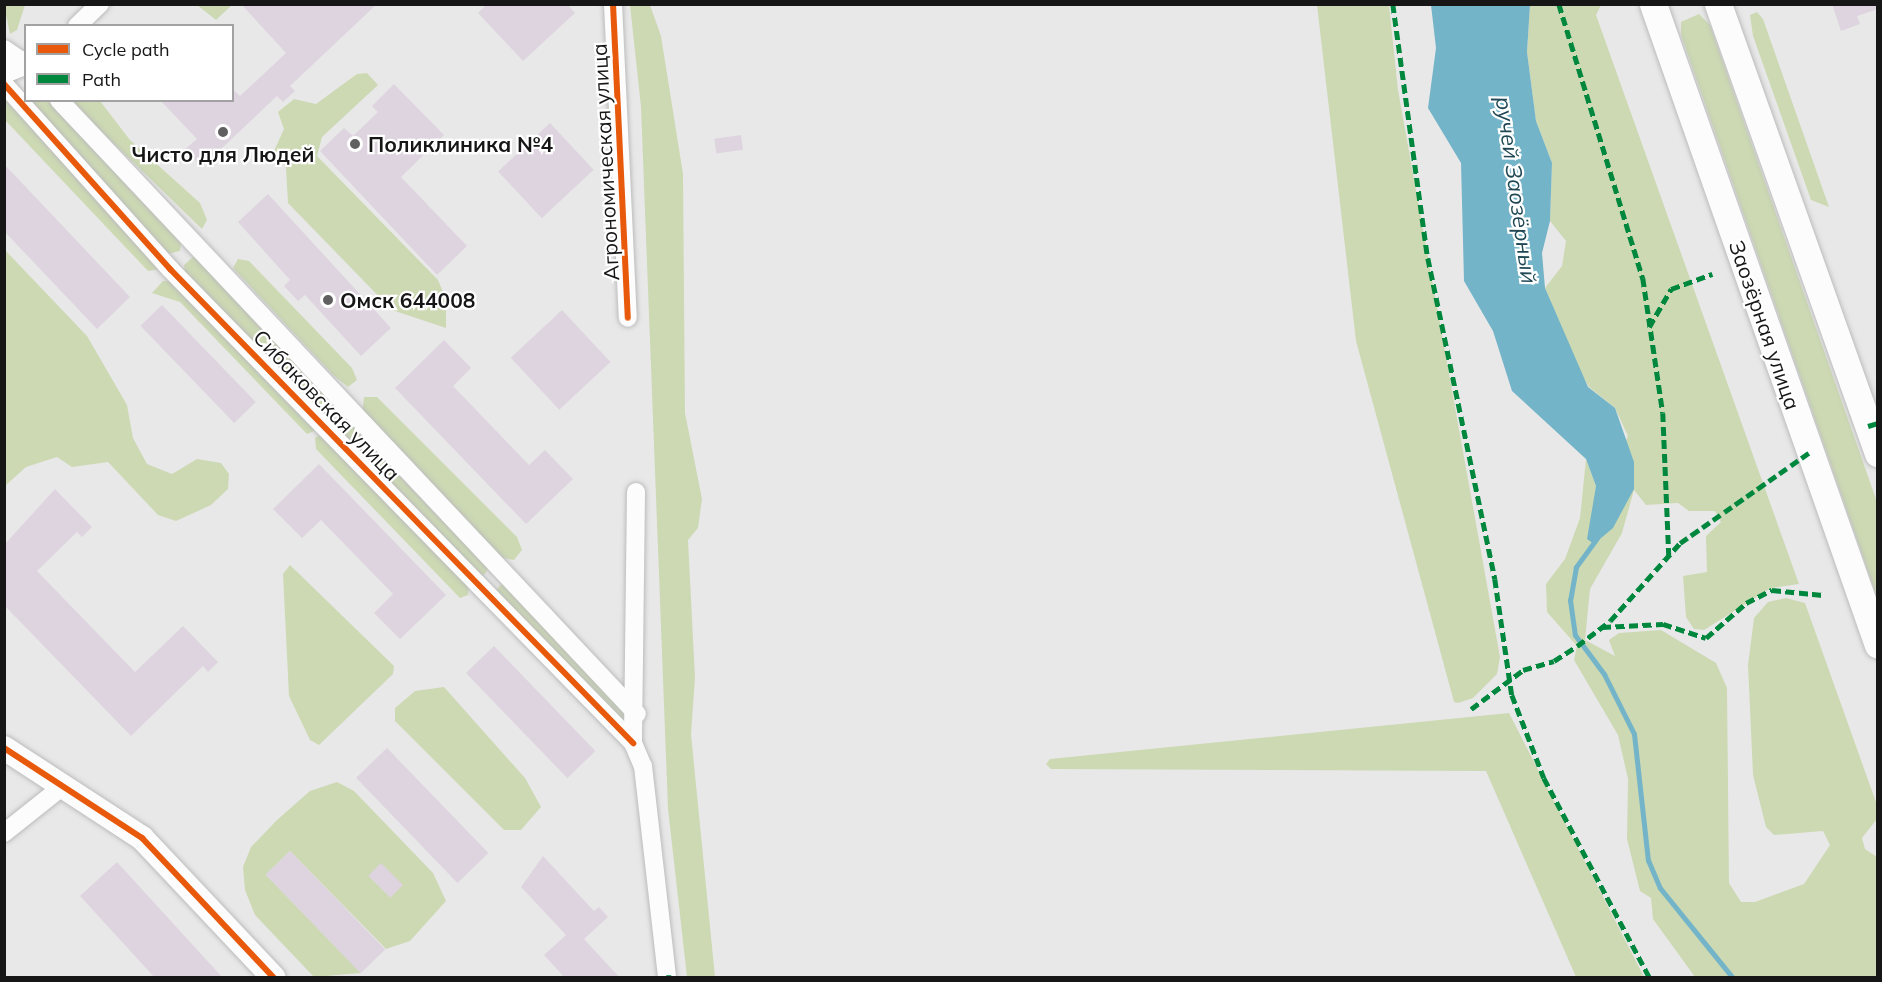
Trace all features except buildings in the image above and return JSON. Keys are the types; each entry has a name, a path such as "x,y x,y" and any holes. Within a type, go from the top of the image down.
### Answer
{"main road":[{"name":"Заозёрная улица","path":"1653,4 1878,645"},
{"path":"1718,4 1878,453"}],"street":[{"path":"79,24 100,4"},
{"name":"Агрономическая улица","path":"613,4 628,318"},
{"path":"4,48 20,65"},
{"name":"Сибаковская улица","path":"4,84 170,269 633,743"},
{"name":"Сибаковская улица","path":"61,102 637,714"},
{"path":"636,492 637,714 633,743 643,766 668,978"},
{"path":"4,748 142,838 274,978"},
{"path":"4,833 63,786"}],"green space":[{"path":"4,5 25,5 17,30 10,34"},
{"path":"197,5 232,5 216,20"},
{"path":"630,5 650,5 661,36 683,174 685,413 702,499 698,528 688,540 695,678 691,734 715,977 687,977 668,809 641,107"},
{"path":"1317,5 1389,5 1398,90 1500,657 1497,674 1473,698 1458,703 1454,702 1356,341"},
{"path":"1530,5 1601,5 1596,15 1799,584 1771,588 1704,630 1694,629 1686,617 1683,576 1707,572 1706,536 1721,522 1715,511 1689,511 1678,503 1646,505 1634,490 1622,533 1590,589 1585,640 1615,656 1609,640 1619,633 1661,630 1716,663 1727,688 1729,883 1741,902 1755,902 1804,884 1830,845 1823,831 1774,835 1766,827 1753,775 1748,665 1754,618 1768,602 1786,598 1805,603 1877,805 1877,819 1862,838 1865,849 1877,857 1877,977 1695,977 1653,919 1651,898 1640,891 1627,839 1628,779 1618,735 1574,660 1577,646 1547,612 1546,584 1565,559 1580,518 1586,459 1596,486 1593,510 1628,436 1615,408 1589,387 1576,366 1545,288 1562,266 1566,241 1550,221 1552,163 1536,121 1527,52"},
{"path":"1757,12 1763,19 1829,207 1811,200 1753,36 1750,15"},
{"path":"1699,14 1710,25 1877,502 1877,597 1681,35 1681,22"},
{"path":"367,73 378,85 322,137 317,156 438,280 446,299 446,328 392,310 288,203 286,168 274,151 284,129 278,112 294,99 316,104 357,74"},
{"path":"4,98 160,269 148,271 5,120"},
{"path":"28,102 50,102 181,240 180,251 168,254"},
{"path":"71,102 101,102 130,140 200,203 207,220 202,229"},
{"path":"4,249 87,336 127,405 133,438 147,464 172,474 197,459 221,463 229,474 228,489 211,505 176,521 158,515 108,462 72,467 57,457 26,467 5,486"},
{"path":"194,256 333,402 330,412 319,412 185,272 184,265"},
{"path":"238,259 249,261 352,368 357,380 348,387 333,375 233,268"},
{"path":"163,281 174,281 313,424 314,431 307,434 180,302 152,293"},
{"path":"364,397 377,397 517,537 522,550 514,560 503,558 362,414"},
{"path":"344,418 488,568 486,573 482,576 338,431"},
{"path":"323,433 469,584 468,595 460,598 316,449 315,438"},
{"path":"290,565 394,666 393,674 319,745 310,740 289,696 283,574"},
{"path":"504,582 629,711 620,721 495,591"},
{"path":"444,687 525,778 541,807 521,830 504,830 395,721 395,708 415,691"},
{"path":"1509,713 1644,977 1576,977 1486,771 1051,769 1046,764 1050,759"},
{"path":"337,782 354,791 433,873 446,901 410,941 386,949 290,851 266,875 361,973 314,977 255,915 245,890 243,867 251,847 277,820 310,791"}],"water":[{"path":"1431,5 1530,5 1527,52 1536,121 1552,163 1550,221 1542,253 1545,288 1588,387 1615,408 1634,462 1634,489 1613,528 1594,544 1587,539 1596,486 1586,459 1512,391 1493,331 1464,281 1461,163 1428,108 1436,48"}],"waterway":[{"name":"ручей Заозёрный","path":"1597,538 1576,567 1570,600 1575,635 1604,674 1634,734 1648,860 1660,888 1733,978"}],"marked path":[{"path":"1393,4 1428,258 1495,579 1512,695 1544,778 1650,978"},
{"path":"1559,4 1643,278 1663,413 1669,557"},
{"path":"1649,327 1671,289 1712,274"},
{"path":"1868,426 1878,423"},
{"path":"1471,709 1523,670 1554,661 1610,621 1680,543 1810,452"},
{"path":"1602,627 1663,624 1706,638 1746,603 1772,590 1823,595"}],"cycle path":[{"path":"613,4 628,318"},
{"path":"4,84 170,269 633,743"},
{"path":"4,748 142,838 274,978"}],"place":[{"name":"Чисто для Людей","path":"223,132"},
{"name":"Поликлиника №4","path":"355,144"},
{"name":"Омск 644008","path":"328,300"}]}
